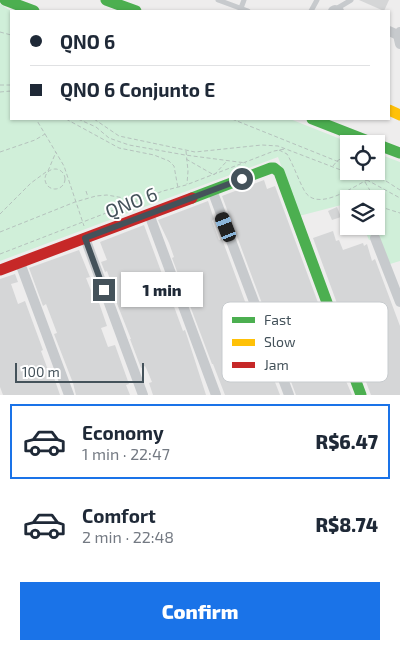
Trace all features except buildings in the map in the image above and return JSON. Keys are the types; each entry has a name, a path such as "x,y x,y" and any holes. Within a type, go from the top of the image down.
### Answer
{"main road":[{"path":"5,0 31,10"},
{"path":"106,0 133,10"},
{"path":"315,120 353,135"},
{"path":"385,147 400,153"},
{"name":"QNO 6","path":"0,270 85,234 149,214 274,168 279,172 327,302"},
{"name":"QNO 6","path":"356,382 361,395"}],"street":[{"path":"212,190 254,302"},
{"path":"149,214 216,395"},
{"path":"85,234 143,395"},
{"path":"375,238 400,302"},
{"path":"20,263 69,395"},
{"path":"284,382 289,395"}],"lane":[{"path":"219,0 246,10"},
{"path":"241,8 244,0"},
{"path":"314,10 317,0"},
{"path":"337,10 352,0"}],"path":[{"path":"37,120 64,166 85,234"},
{"path":"68,120 119,148 154,155 169,161 174,166 178,188"},
{"path":"80,120 96,127 109,138 129,145 185,156 246,163"},
{"path":"95,120 119,136 200,153 262,145 278,146 366,181 400,198"},
{"path":"234,120 340,162"},
{"path":"0,152 35,140 45,134"},
{"path":"274,151 288,149"},
{"path":"0,254 163,191 178,188 274,151 288,149"},
{"path":"186,150 185,156 188,171 186,185"},
{"path":"56,151 45,182 51,189 56,190 64,185 66,175"},
{"path":"284,151 288,154 304,191 313,199 320,201 329,199 366,181"},
{"path":"186,159 214,175"},
{"path":"333,167 340,159"},
{"path":"214,175 227,161"},
{"path":"0,214 31,184 49,170 58,169 66,175"},
{"path":"384,180 400,190"},
{"path":"366,181 370,190"},
{"path":"86,192 88,198"},
{"path":"0,232 88,198 107,196 135,200 147,198"},
{"path":"385,208 400,213"}],"green space":[{"path":"0,4 10,10 10,120 293,120 340,139 340,180 385,180 385,156 400,162 400,261 390,264 378,236 369,240 367,235 385,235 385,190 340,190 340,205 299,216 278,157 0,261"}],"traffic: fast":[{"path":"5,0 31,10"},
{"path":"106,0 133,10"},
{"path":"315,120 353,135"},
{"path":"385,147 400,153"},
{"path":"192,198 274,168 279,172 327,302"},
{"path":"356,382 361,395"}],"traffic: slow":[{"path":"390,110 400,115"}],"traffic: jam":[{"path":"0,270 192,198"}],"route":[{"path":"104,290 85,238 242,179"}]}
